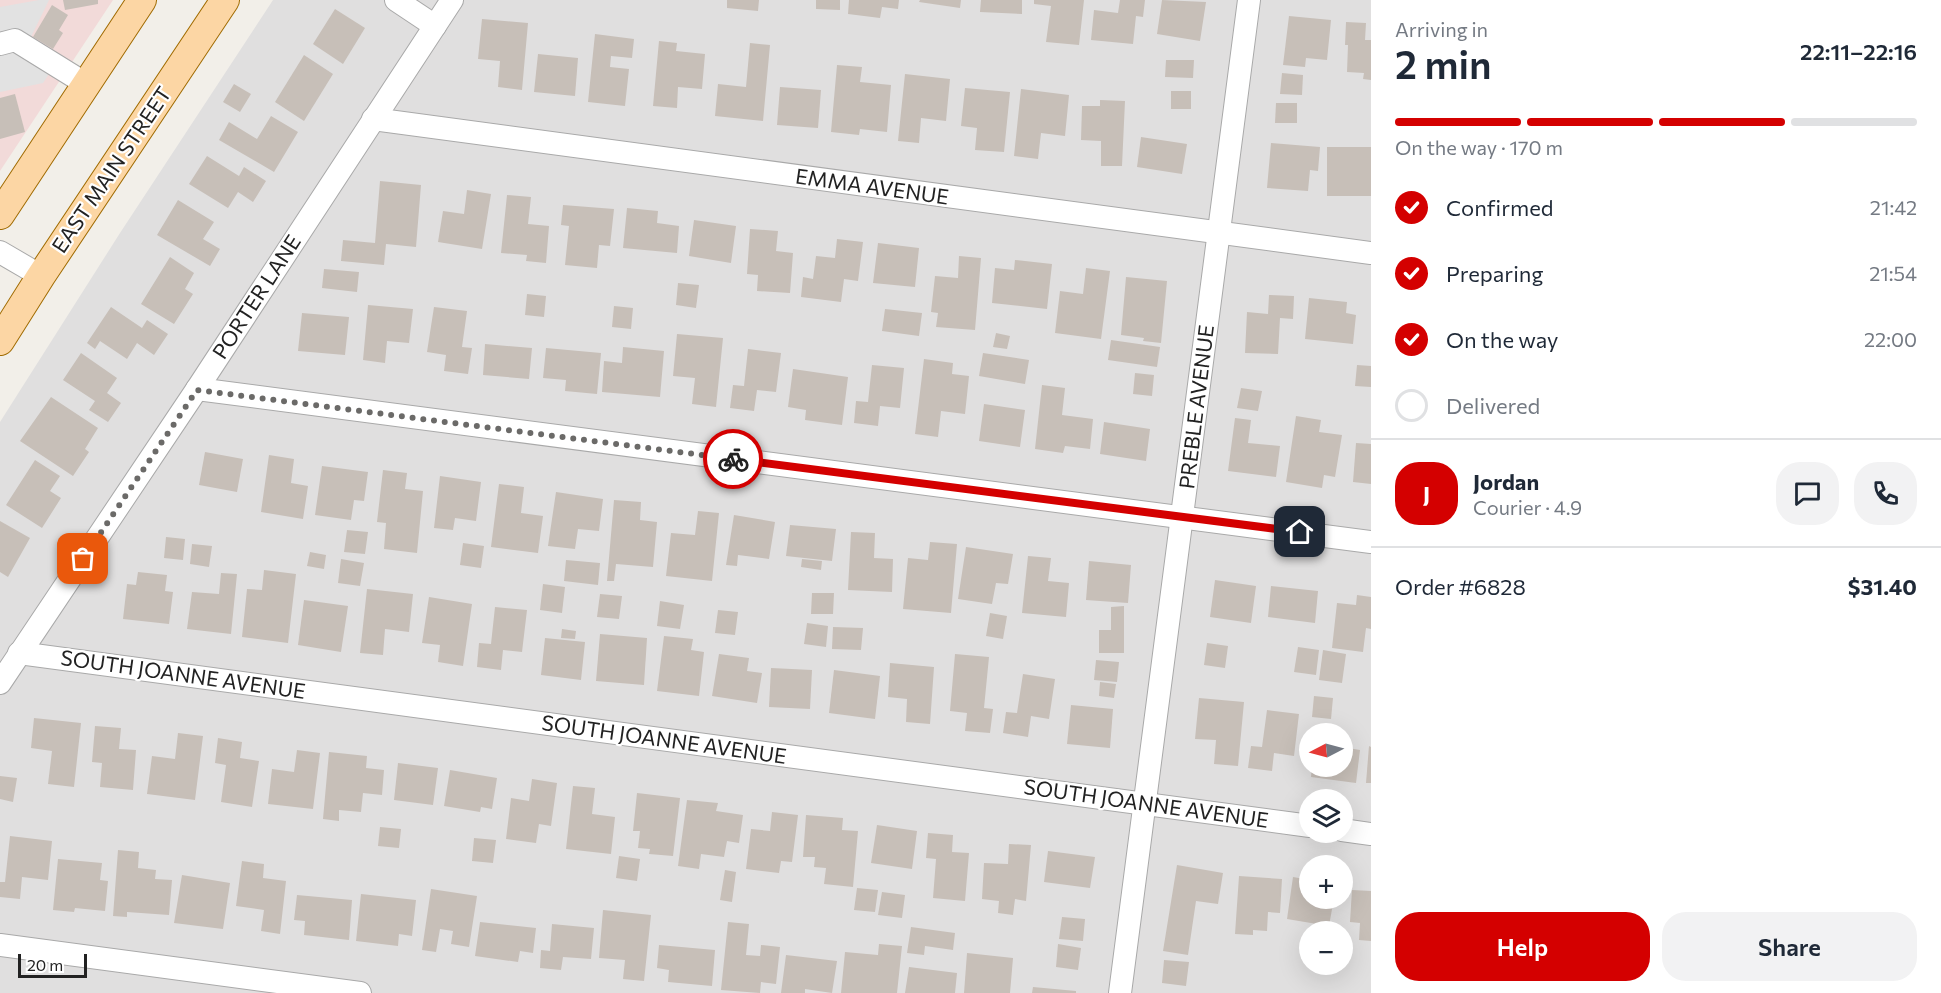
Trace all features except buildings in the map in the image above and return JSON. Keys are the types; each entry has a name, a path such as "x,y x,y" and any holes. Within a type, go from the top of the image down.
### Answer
{"main road":[{"path":"0,215 142,0"},
{"name":"EAST MAIN STREET","path":"0,341 225,0"}],"street":[{"path":"396,0 435,26"},
{"name":"PORTER LANE","path":"0,683 197,390 452,0"},
{"name":"PREBLE AVENUE","path":"1119,993 1249,0"},
{"path":"0,44 15,40 86,84"},
{"name":"EMMA AVENUE","path":"373,119 1371,253"},
{"path":"0,252 41,276"},
{"path":"197,390 1371,542"},
{"name":"SOUTH JOANNE AVENUE","path":"19,653 1299,825"},
{"path":"1353,832 1371,834"},
{"path":"0,945 360,993"}],"shaded area":[{"path":"0,0 113,0 0,171"},
{"path":"49,0 30,39 60,57 43,83 0,92 0,7"},
{"path":"273,0 1371,0 1371,993 0,993 0,422 120,233"}],"way so far":[{"path":"83,559 197,390 733,459"}],"route":[{"path":"733,459 1300,532"}]}
